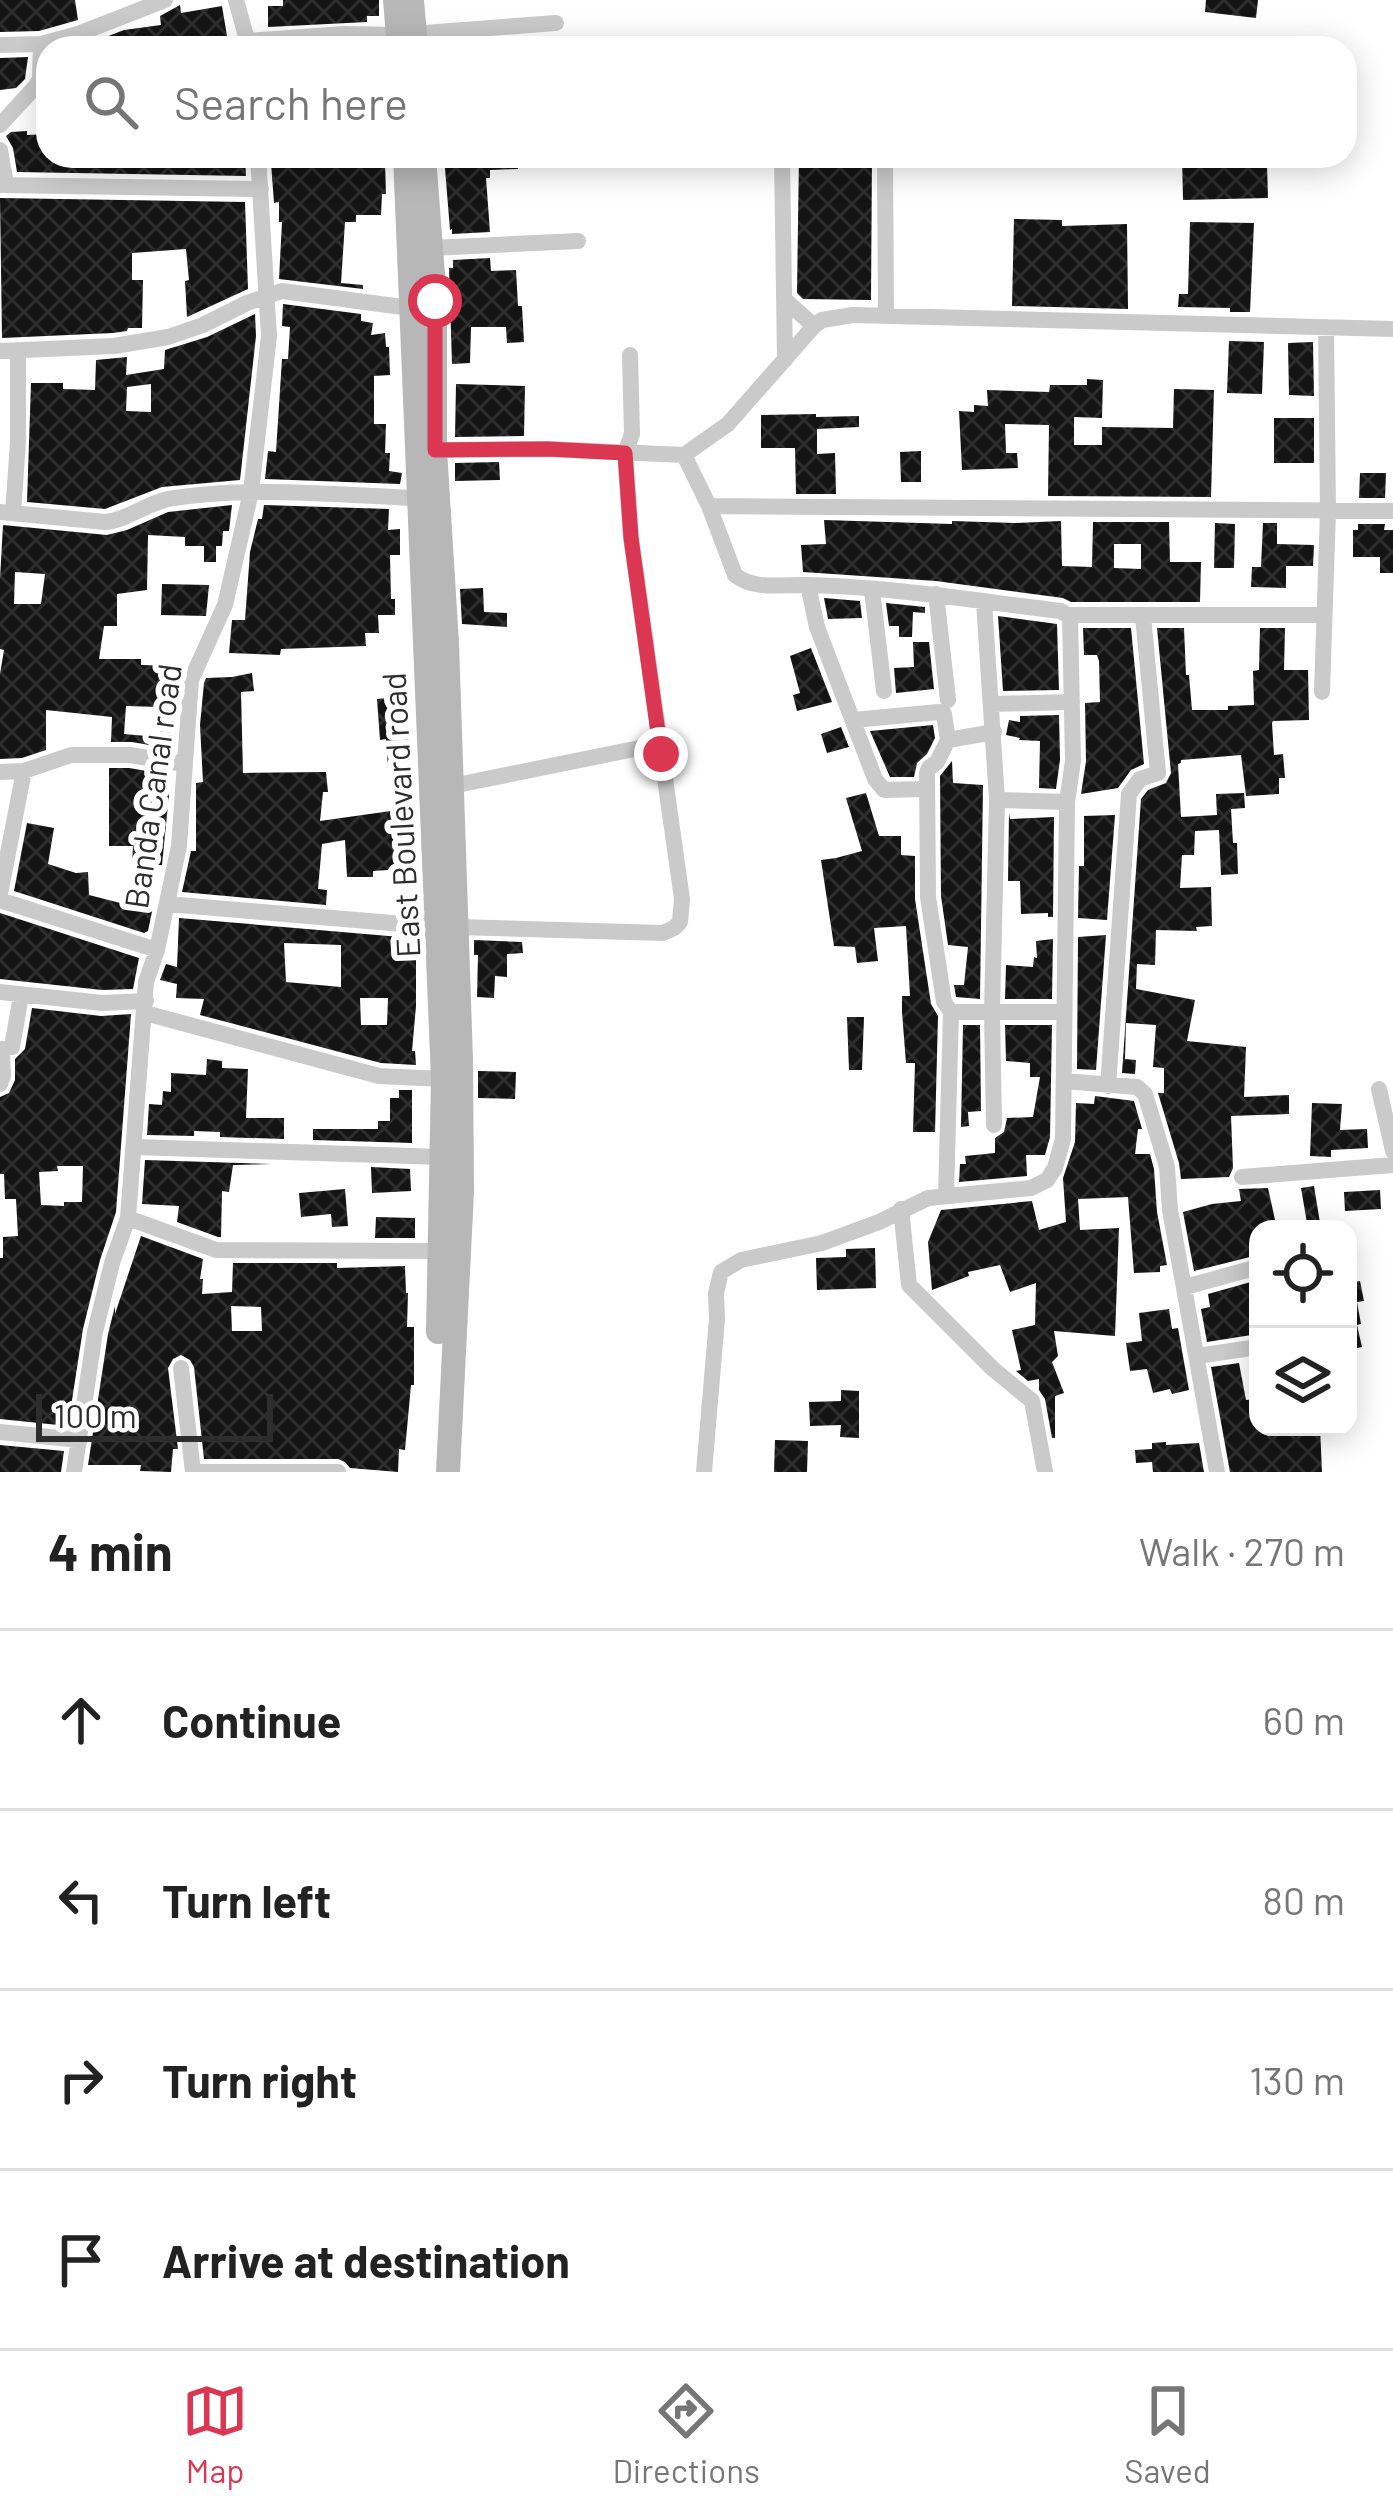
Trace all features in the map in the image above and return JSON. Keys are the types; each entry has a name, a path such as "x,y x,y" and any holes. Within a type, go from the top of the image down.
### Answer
{"main road":[{"path":"395,0 406,36"},
{"path":"408,36 412,0"},
{"name":"East Boulevard road","path":"405,168 417,498 448,927 434,1472"},
{"path":"425,168 435,301 435,450 452,786 448,927 462,1192 448,1472"}],"street":[{"path":"71,36 165,0"},
{"path":"236,0 246,36"},
{"path":"448,36 556,23"},
{"path":"337,36 371,36"},
{"path":"0,45 36,44"},
{"path":"0,124 36,86"},
{"path":"0,150 3,185 261,189"},
{"name":"Banda Canal road","path":"74,1472 95,1332 128,1218 146,982 179,846 191,680 225,605 251,492 269,336 259,168"},
{"path":"782,168 784,360"},
{"path":"886,168 886,316"},
{"path":"431,248 578,242"},
{"path":"410,308 282,291 168,337 113,346 9,351 18,442 7,512 110,522 171,498 251,492 417,498"},
{"path":"784,299 814,326"},
{"path":"435,450 684,455 728,424 814,326 835,317 1393,329"},
{"path":"1322,692 1328,511 1326,328"},
{"path":"167,904 448,927 663,932 680,922 683,910 631,538 625,453 632,434 630,356"},
{"path":"684,455 735,575 742,581 936,594 1061,610 1069,615 1324,615"},
{"path":"709,506 1393,512"},
{"path":"808,585 817,627 875,778 884,790 927,789"},
{"path":"872,590 884,692"},
{"path":"936,594 948,700"},
{"path":"984,602 997,800 994,1125"},
{"path":"704,1472 721,1272 741,1260 822,1243 928,1198 1030,1188 1047,1180 1060,1156 1067,802 1072,760 1069,615"},
{"path":"1108,1086 1129,794 1140,779 1158,773 1143,616"},
{"path":"992,704 1072,702"},
{"path":"853,720 944,714 948,740 929,768 927,789 928,897 944,1002 951,1012 946,1196"},
{"path":"948,740 994,732"},
{"path":"452,786 659,744"},
{"path":"0,772 24,771 71,755 130,755 184,764"},
{"path":"24,771 0,897 157,950"},
{"path":"997,800 1067,802"},
{"path":"0,992 146,1007 379,1076 443,1079"},
{"path":"0,1084 2,1049 12,1047 21,996"},
{"path":"951,1012 1064,1012"},
{"path":"1064,1081 1137,1087 1145,1094 1168,1167 1170,1210 1217,1472"},
{"path":"1378,1089 1393,1151"},
{"path":"135,1147 442,1156"},
{"path":"1242,1177 1393,1165"},
{"path":"901,1209 909,1285 1032,1401 1045,1472"},
{"path":"128,1218 199,1246 232,1252 440,1252"},
{"path":"1185,1287 1249,1269"},
{"path":"1197,1356 1249,1348"},
{"path":"181,1368 193,1472 338,1472"},
{"path":"0,1432 80,1440"}],"building":[{"path":"0,0 75,0 78,20 39,31 0,32"},
{"path":"283,0 379,0 379,16 367,16 367,22 268,27 268,6 283,6"},
{"path":"1206,0 1258,0 1256,18 1205,12"},
{"path":"180,5 181,13 222,6 227,36 108,36 161,25 160,16"},
{"path":"28,57 25,79 16,88 0,90 0,58"},
{"path":"11,132 36,135 36,168 246,168 246,176 17,172 6,136"},
{"path":"271,168 385,168 381,215 356,215 356,222 345,222 341,283 363,285 363,289 279,279 282,222 279,202 274,203"},
{"path":"445,168 518,168 490,170 486,178 490,232 452,234"},
{"path":"799,168 872,168 871,300 803,299 797,293"},
{"path":"1182,168 1267,168 1268,198 1183,200"},
{"path":"0,198 245,202 248,289 187,317 186,249 132,253 132,280 143,280 142,328 2,338"},
{"path":"1014,219 1062,220 1062,226 1127,224 1128,309 1012,306"},
{"path":"1190,222 1254,223 1250,312 1178,307 1179,294 1188,294"},
{"path":"490,258 491,271 516,270 524,342 507,343 506,327 471,327 470,363 452,364 449,268 453,260"},
{"path":"283,304 361,314 361,321 373,323 371,335 385,333 390,375 374,376 374,424 386,424 389,471 402,473 400,484 265,479 268,451 276,452 282,359 288,359 290,327 282,326"},
{"path":"255,314 240,480 162,487 105,509 27,502 31,383 95,390 96,360 127,357 126,375 164,369 165,350","holes":["151,384 151,412 126,411 127,387"]},
{"path":"1229,341 1264,342 1262,394 1227,393"},
{"path":"1313,342 1314,396 1289,395 1288,343"},
{"path":"1087,379 1103,380 1102,418 1074,417 1074,445 1102,445 1102,427 1173,428 1174,389 1214,390 1211,497 1048,496 1049,425 1005,424 1006,453 1017,453 1018,468 962,470 959,411 988,406 987,390 1049,392 1050,385 1087,385"},
{"path":"456,384 525,386 524,436 455,437"},
{"path":"761,415 859,416 859,427 817,429 817,454 835,453 836,494 796,494 795,448 761,448"},
{"path":"1274,418 1314,418 1314,463 1274,463"},
{"path":"921,451 921,482 901,482 900,452"},
{"path":"499,462 500,480 455,481 455,463"},
{"path":"1360,473 1386,473 1385,498 1359,498"},
{"path":"232,505 229,531 223,531 222,546 216,546 216,562 204,562 204,546 185,546 185,537 148,535 147,590 117,594 117,626 104,626 99,659 182,666 172,749 111,742 112,717 46,710 46,750 0,759 3,525 107,535 168,512","holes":["15,572 45,574 41,604 14,604","126,706 161,707 158,737 124,734"]},
{"path":"264,505 389,509 388,530 400,529 400,555 390,555 395,615 378,615 379,633 365,633 366,646 281,649 280,655 229,653 232,620 245,620 250,552"},
{"path":"824,520 1061,521 1062,566 1092,567 1093,522 1169,522 1170,562 1201,562 1200,602 1071,602 936,581 803,572 801,545 826,544","holes":["1114,544 1141,544 1141,569 1114,568"]},
{"path":"1215,523 1235,524 1234,568 1214,568"},
{"path":"1263,523 1277,523 1277,544 1314,545 1313,566 1286,566 1286,588 1251,587 1252,567 1261,567"},
{"path":"1358,524 1385,524 1384,530 1393,530 1393,573 1380,573 1380,557 1353,557 1353,530 1358,530"},
{"path":"162,584 209,585 206,616 161,615"},
{"path":"483,588 484,612 507,613 507,627 462,624 460,589"},
{"path":"824,598 860,601 862,618 828,619"},
{"path":"886,603 925,607 925,613 913,612 912,637 899,637 899,626 889,626"},
{"path":"998,616 1057,624 1059,690 1003,691"},
{"path":"1083,628 1131,628 1144,764 1131,770 1118,788 1081,794 1085,703 1100,702 1099,661 1097,655 1084,655"},
{"path":"1157,628 1184,628 1192,710 1254,705 1253,671 1259,670 1260,628 1285,628 1284,670 1308,670 1309,720 1272,723 1274,755 1283,754 1285,778 1279,778 1279,794 1246,796 1241,755 1178,764 1181,817 1217,815 1216,794 1244,793 1245,808 1231,809 1238,874 1221,875 1219,830 1195,831 1194,855 1182,855 1180,888 1211,887 1212,926 1196,927 1197,931 1156,930 1155,965 1137,964 1136,989 1195,1000 1187,1041 1246,1047 1244,1097 1289,1095 1289,1114 1231,1116 1233,1168 1229,1177 1181,1179 1158,1093 1164,1093 1164,1068 1153,1067 1156,1025 1126,1023 1125,1059 1136,1060 1135,1074 1122,1073 1141,799 1148,790 1166,783 1171,773"},
{"path":"913,642 929,642 934,689 896,693 894,668 914,667"},
{"path":"811,648 832,702 797,711 793,695 800,693 790,656"},
{"path":"252,673 254,691 241,692 243,773 326,772 328,792 323,792 320,821 412,808 416,875 403,875 403,869 373,871 373,877 347,877 345,840 322,844 318,889 327,890 326,905 182,892 191,851 196,851 196,783 203,782 204,683 206,678"},
{"path":"408,696 409,767 388,768 377,699"},
{"path":"1059,715 1056,789 1039,788 1040,741 1006,735 1009,720"},
{"path":"933,725 935,738 917,763 914,777 890,777 870,731"},
{"path":"841,727 849,747 827,753 821,734"},
{"path":"952,761 953,783 983,785 980,999 956,997 954,985 964,985 968,947 948,945 941,896 940,776"},
{"path":"109,768 171,775 162,865 132,865 133,846 109,846"},
{"path":"866,793 879,836 901,836 901,855 915,856 915,899 931,1004 938,1016 935,1132 913,1132 915,1063 906,1063 902,1012 902,996 910,996 906,926 874,928 878,961 857,963 855,947 834,946 821,860 862,851 846,798"},
{"path":"1009,813 1010,819 1054,817 1053,917 1021,914 1020,881 1008,881"},
{"path":"1115,815 1107,920 1078,918 1084,816"},
{"path":"27,823 54,828 48,864 88,872 89,895 124,904 125,899 154,902 148,931 14,891"},
{"path":"0,913 139,958 133,989 0,979"},
{"path":"179,918 412,938 416,1065 381,1063 200,1015 204,999 176,998 177,984 160,980 166,964 177,967","holes":["284,943 341,945 341,987 286,982","360,998 388,998 387,1025 361,1025"]},
{"path":"1106,935 1096,1070 1077,1069 1078,937"},
{"path":"1053,939 1052,999 1005,999 1006,965 1033,967 1036,941"},
{"path":"474,940 522,942 523,953 507,954 507,977 495,976 494,998 477,997"},
{"path":"32,1008 101,1016 131,1014 116,1212 83,1329 68,1426 0,1419 0,1258 3,1237 18,1236 16,1199 5,1199 4,1174 0,1174 0,1097 9,1093 15,1080 15,1059 25,1049","holes":["83,1166 82,1202 41,1205 39,1172"]},
{"path":"847,1017 864,1017 862,1070 849,1070"},
{"path":"963,1025 980,1025 981,1111 968,1112 969,1126 961,1127"},
{"path":"1005,1025 1052,1025 1050,1137 1045,1155 1026,1155 1027,1176 959,1182 965,1156 995,1153 995,1138 1004,1132 1007,1118 1033,1117 1040,1077 1030,1077 1030,1063 1006,1061"},
{"path":"207,1059 222,1061 222,1068 248,1069 246,1118 284,1118 284,1139 220,1137 220,1132 194,1131 194,1136 147,1135 149,1104 162,1105 163,1091 171,1092 171,1073 206,1075"},
{"path":"478,1071 516,1072 515,1099 478,1098"},
{"path":"399,1090 412,1090 412,1143 313,1140 313,1129 378,1129 378,1121 390,1121 390,1098 399,1098"},
{"path":"1095,1096 1134,1101 1142,1129 1138,1129 1135,1154 1150,1154 1167,1265 1160,1266 1160,1272 1134,1273 1128,1197 1078,1199 1080,1230 1119,1228 1115,1336 1054,1331 1058,1356 1052,1362 1064,1393 1055,1396 1052,1438 1039,1379 1028,1381 1016,1371 1021,1370 1012,1330 1035,1325 1036,1283 1010,1292 1000,1265 968,1272 969,1276 932,1290 928,1242 941,1210 1032,1201 1039,1230 1066,1222 1063,1178 1075,1142 1076,1103 1094,1104"},
{"path":"1312,1103 1342,1104 1340,1130 1367,1129 1368,1148 1331,1150 1331,1157 1310,1156"},
{"path":"145,1160 272,1164 233,1165 229,1192 222,1191 218,1237 177,1222 179,1206 142,1204"},
{"path":"371,1167 410,1169 411,1191 372,1193"},
{"path":"1314,1186 1320,1220 1306,1220 1301,1188"},
{"path":"1268,1188 1275,1220 1249,1220 1249,1257 1194,1271 1183,1212 1241,1201 1239,1189"},
{"path":"345,1189 348,1226 332,1227 331,1214 301,1217 299,1193"},
{"path":"1380,1190 1381,1209 1345,1211 1344,1192"},
{"path":"376,1217 415,1218 415,1238 375,1238"},
{"path":"141,1236 203,1259 202,1294 232,1292 233,1263 405,1266 407,1327 414,1327 414,1385 398,1472 350,1468 338,1459 204,1459 194,1367 181,1355 168,1368 178,1449 173,1449 171,1472 140,1471 141,1465 88,1465 115,1306 115,1314","holes":["231,1306 261,1307 262,1331 232,1331"]},
{"path":"875,1248 876,1288 817,1290 816,1258 846,1257 846,1249"},
{"path":"1360,1281 1364,1301 1357,1302"},
{"path":"1249,1283 1249,1335 1207,1342 1201,1309 1210,1307 1208,1294"},
{"path":"1169,1309 1172,1329 1178,1328 1189,1390 1153,1393 1147,1369 1130,1371 1126,1343 1142,1341 1139,1313"},
{"path":"1239,1363 1249,1400 1249,1436 1320,1436 1322,1472 1230,1472 1211,1367"},
{"path":"841,1390 859,1391 859,1438 840,1437 841,1425 810,1426 809,1402 841,1401"},
{"path":"775,1440 808,1441 807,1472 774,1472"},
{"path":"1166,1442 1199,1443 1204,1472 1153,1472 1152,1462 1136,1463 1135,1450"},
{"path":"0,1445 64,1451 61,1472 0,1472"}],"route":[{"path":"435,301 435,450 625,453 631,538 661,754"}]}
